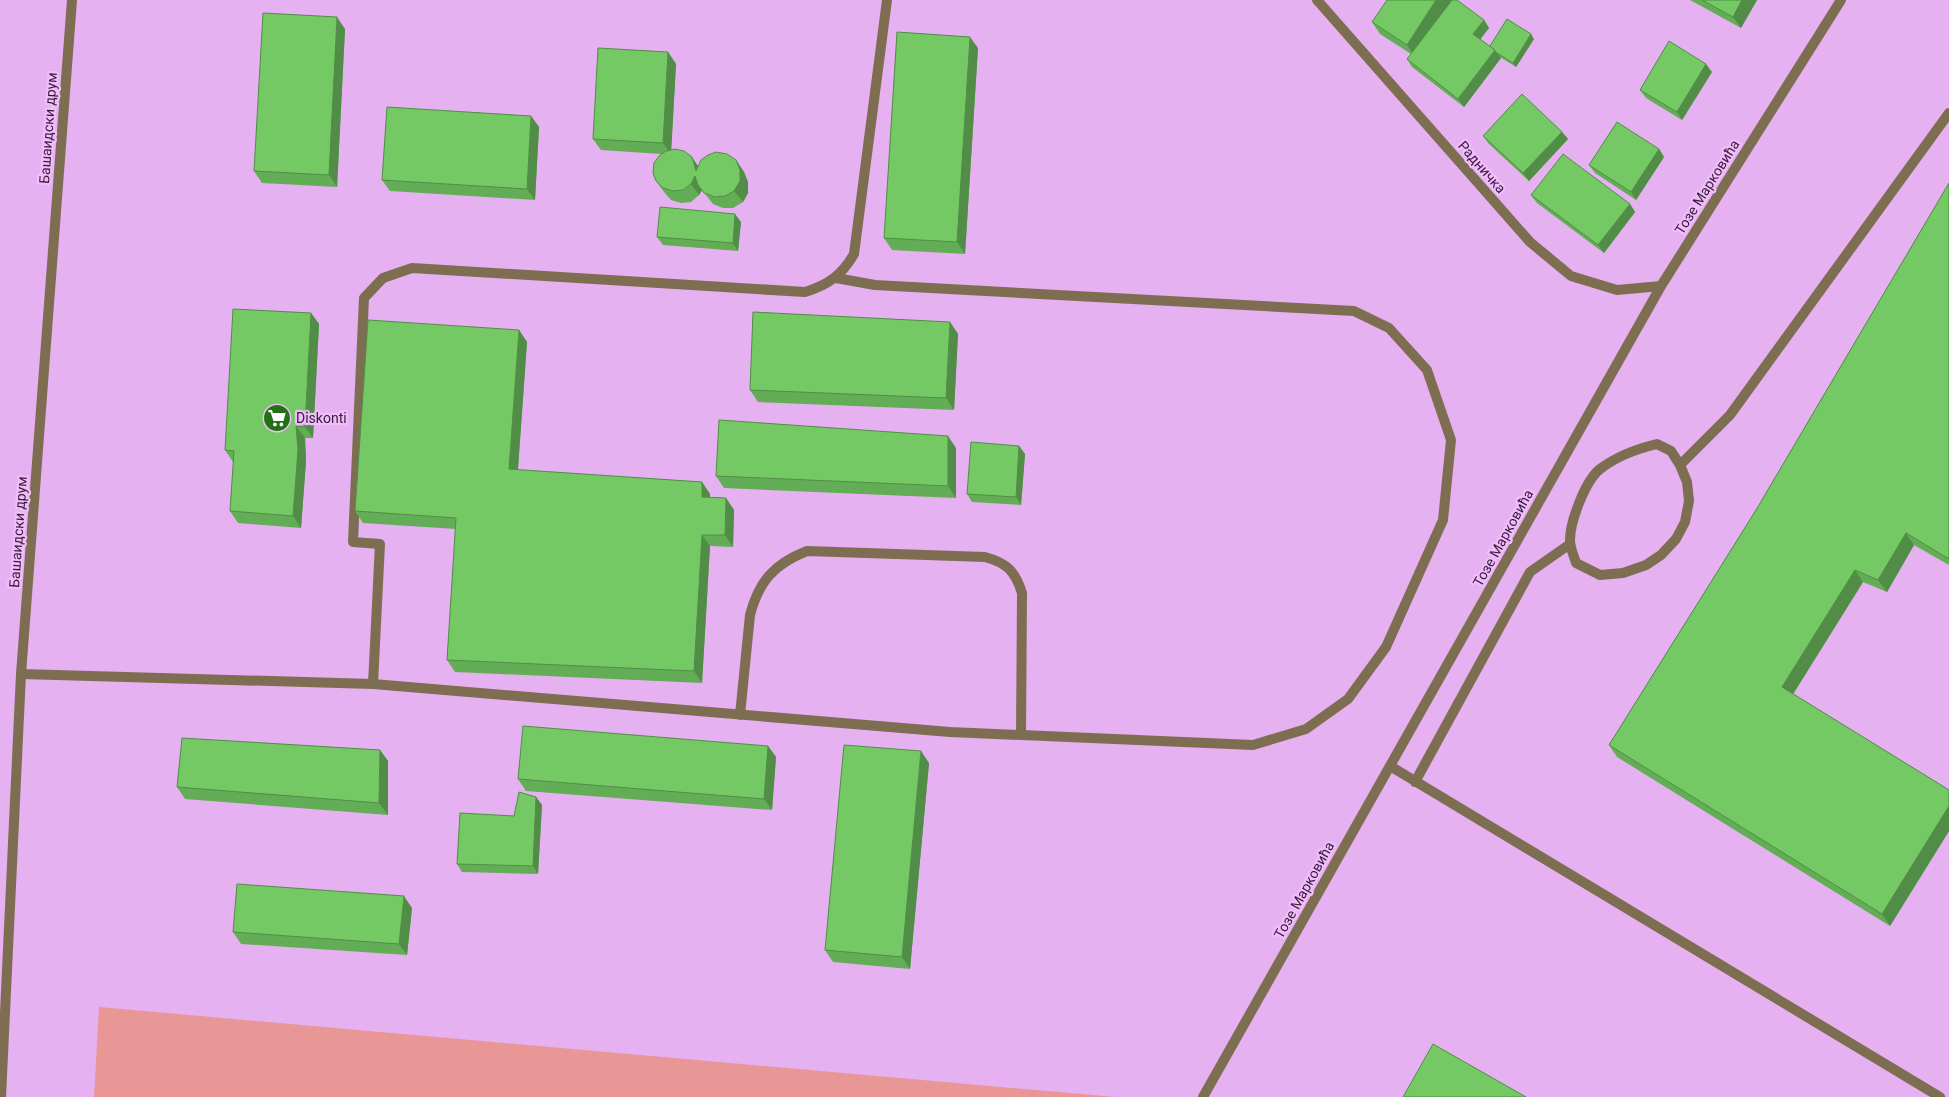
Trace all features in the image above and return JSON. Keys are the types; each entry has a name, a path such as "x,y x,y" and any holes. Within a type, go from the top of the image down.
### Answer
{"street":[{"name":"Башаидски друм","path":"1,1097 21,674 72,0"},
{"path":"373,684 380,544 354,542 364,298 383,278 412,268 805,292 822,287 836,278 854,254 887,0"},
{"name":"Радничка","path":"1318,0 1530,242 1571,276 1616,290 1661,286"},
{"name":"Тозе Марковића","path":"1203,1097 1661,286 1841,0"},
{"path":"1680,465 1730,415 1949,113"},
{"path":"21,674 373,684 950,732 1253,745 1306,729 1348,699 1386,647 1443,520 1451,440 1427,370 1390,328 1354,311 875,285 836,278"},
{"path":"1657,444 1671,451 1680,465 1687,482 1688,502 1685,522 1676,538 1661,555 1646,565 1623,573 1600,575 1576,563 1570,544 1573,520 1587,487 1598,470 1633,450 1657,444"},
{"path":"1415,782 1530,572 1570,544"},
{"path":"740,715 750,615 760,586 780,564 793,556 807,551 985,557 999,561 1011,570 1018,581 1022,593 1021,735"},
{"path":"1390,766 1940,1097"}],"shaded area":[{"path":"99,1007 1115,1097 94,1097"}],"building":[{"path":"1387,0 1436,0 1407,45 1372,22"},
{"path":"1452,0 1457,0 1484,20 1473,34 1495,50 1458,99 1407,59"},
{"path":"1702,0 1742,0 1733,17"},
{"path":"263,13 337,17 329,175 254,171"},
{"path":"1507,19 1531,34 1513,63 1490,46"},
{"path":"897,32 970,37 957,242 884,238"},
{"path":"1669,41 1706,64 1677,112 1640,90"},
{"path":"598,48 668,52 663,143 593,139"},
{"path":"1522,94 1562,132 1523,173 1483,136"},
{"path":"387,107 531,116 527,189 382,180"},
{"path":"1617,122 1659,149 1631,192 1589,165"},
{"path":"675,149 684,151 692,157 696,171 701,160 708,155 716,152 727,154 736,160 740,170 740,181 734,191 725,196 715,197 704,193 698,185 695,176 691,184 683,190 673,191 663,188 656,181 653,173 654,163 666,151"},
{"path":"1563,154 1630,204 1598,245 1531,195"},
{"path":"1949,183 1949,559 1906,533 1878,580 1855,570 1782,687 1949,790 1949,806 1882,914 1609,745 1756,510"},
{"path":"660,207 735,214 733,243 657,237"},
{"path":"233,309 311,313 305,427 296,426 298,450 293,516 230,511 234,451 225,450"},
{"path":"753,312 950,322 946,398 750,390"},
{"path":"368,320 519,330 509,469 702,482 702,497 726,498 725,535 702,535 694,671 447,660 456,518 355,511"},
{"path":"719,420 948,436 948,486 716,476"},
{"path":"971,442 1019,446 1016,497 967,494"},
{"path":"523,726 768,746 764,799 518,779"},
{"path":"182,738 380,750 379,803 177,787"},
{"path":"844,745 921,751 902,957 825,950"},
{"path":"519,792 536,797 533,866 457,864 460,813 514,816"},
{"path":"237,884 404,896 399,944 233,932"},
{"path":"1433,1044 1526,1097 1403,1097"}],"place":[{"name":"Diskonti","path":"277,418"}]}
